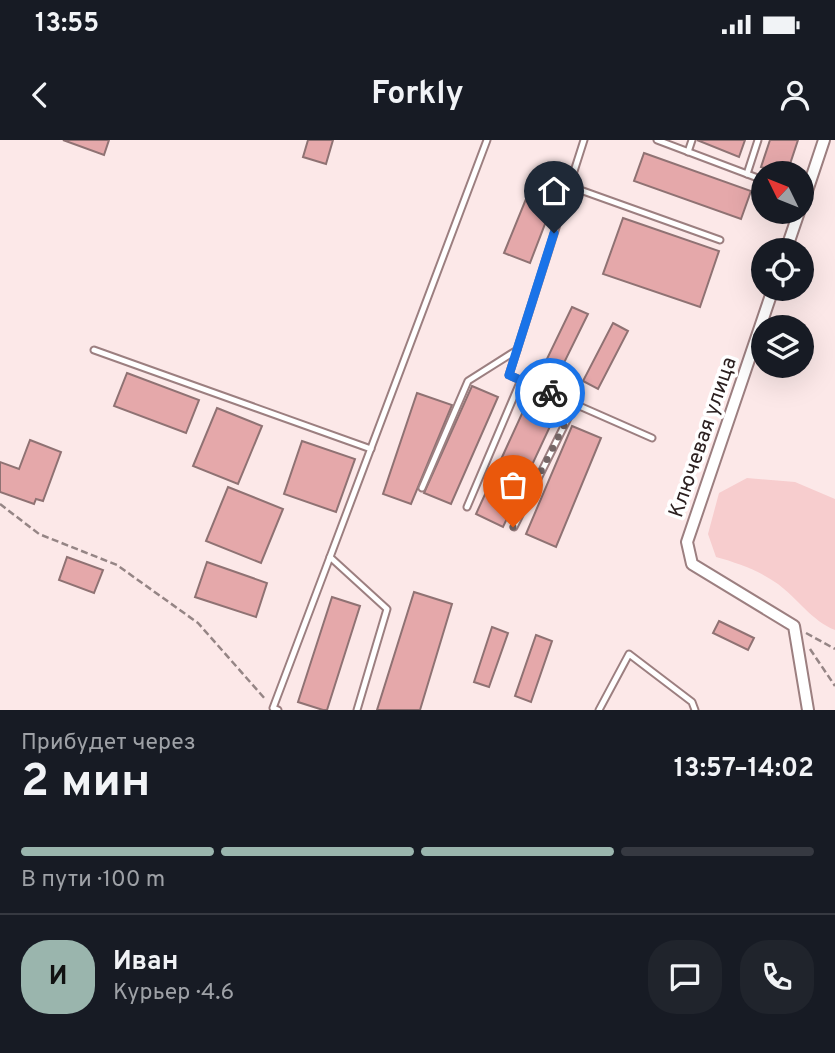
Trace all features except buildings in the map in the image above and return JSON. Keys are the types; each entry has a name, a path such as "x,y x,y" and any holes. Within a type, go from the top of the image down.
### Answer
{"street":[{"path":"814,170 824,140"},
{"name":"Ключевая улица","path":"769,301 687,542 692,565 794,626"},
{"path":"794,626 808,710"}],"lane":[{"path":"276,709 370,449 487,140"},
{"path":"584,140 509,375 652,438"},
{"path":"657,140 751,176"},
{"path":"688,152 692,140"},
{"path":"747,174 758,140"},
{"path":"569,186 720,240"},
{"path":"93,349 370,449"},
{"path":"422,488 468,381 517,350"},
{"path":"467,508 521,380"},
{"path":"513,527 575,404"},
{"path":"330,557 387,608 357,710"},
{"path":"599,710 629,654 692,702 695,710"}],"path":[{"path":"0,504 39,534 117,565 198,623 276,709"},
{"path":"794,626 835,649"},
{"path":"808,646 835,686"}],"shaded area":[{"path":"747,478 795,482 835,499 835,630 819,621 771,579 716,557 708,534 719,493"}],"way so far":[{"path":"513,527 575,404 550,393"}],"route":[{"path":"550,393 509,375 554,233"}]}
